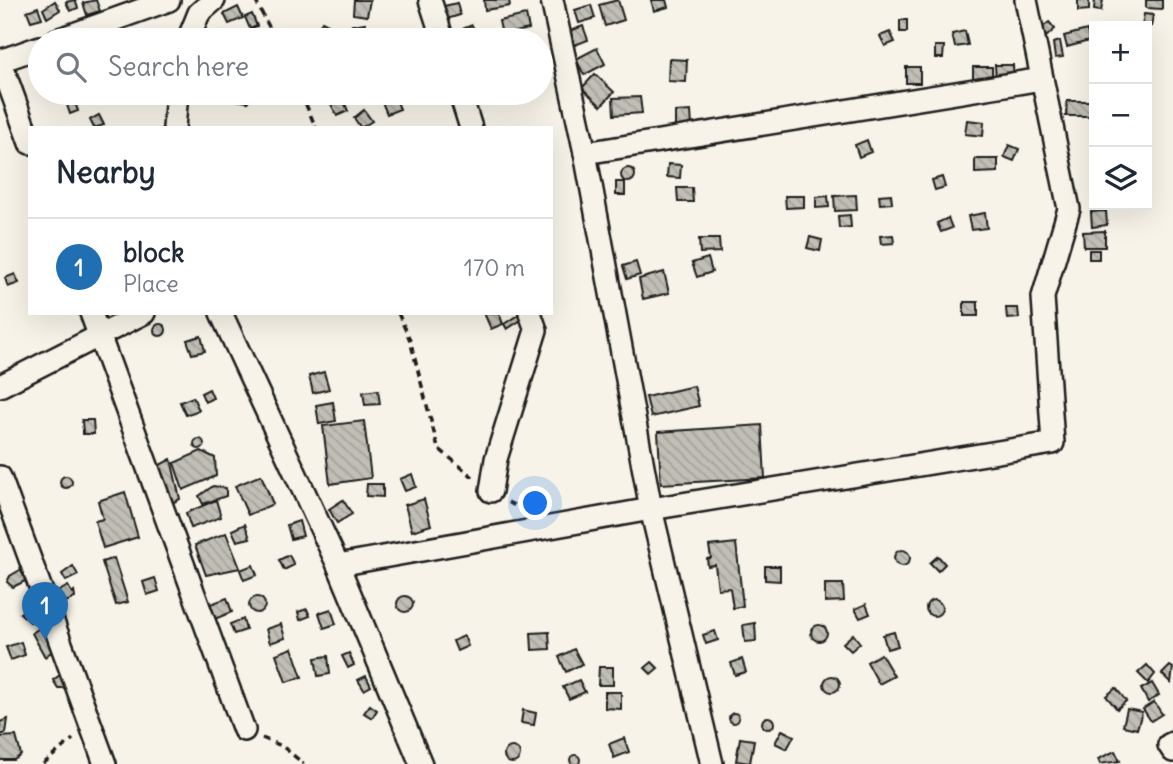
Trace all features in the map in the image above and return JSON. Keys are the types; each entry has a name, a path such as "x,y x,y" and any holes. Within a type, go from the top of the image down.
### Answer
{"street":[{"path":"82,28 125,7 169,0"},
{"path":"193,28 199,13 214,0"},
{"path":"430,0 439,28"},
{"path":"552,0 585,153 651,509 712,764"},
{"path":"338,565 651,509 1053,443 1043,297 1069,209 1026,0"},
{"path":"28,51 0,61 28,138"},
{"path":"585,153 1042,79"},
{"path":"174,126 176,105"},
{"path":"464,105 470,126"},
{"path":"92,315 244,730"},
{"path":"0,386 140,315"},
{"path":"222,315 338,565 421,764"},
{"path":"491,492 496,459 536,330 531,315"},
{"path":"0,477 105,764"},
{"path":"1173,743 1169,745 1173,751"}],"path":[{"path":"255,0 270,28"},
{"path":"306,105 315,126"},
{"path":"399,315 410,340 438,448 491,492 552,527"},
{"path":"43,764 75,738 87,715"},
{"path":"244,730 282,746 304,764"}],"building":[{"path":"75,0 78,8 70,11 66,2"},
{"path":"96,0 100,11 87,15 83,3"},
{"path":"354,0 370,0 367,16 353,14"},
{"path":"484,0 509,0 510,6 485,10"},
{"path":"618,0 624,20 605,26 599,5"},
{"path":"651,0 666,0 668,7 654,11"},
{"path":"1078,0 1089,0 1089,10 1078,11"},
{"path":"1095,0 1103,0 1101,11 1094,10"},
{"path":"1146,0 1162,0 1162,9 1146,8"},
{"path":"55,1 60,10 47,18 43,9"},
{"path":"457,3 460,15 447,19 444,6"},
{"path":"591,5 595,18 579,23 575,10"},
{"path":"38,7 42,18 31,21 27,11"},
{"path":"238,7 243,18 229,24 224,14"},
{"path":"252,14 257,26 250,28 245,17"},
{"path":"1144,14 1153,15 1152,21 1143,21"},
{"path":"526,15 529,28 500,28 499,21"},
{"path":"900,20 907,20 907,32 900,32"},
{"path":"322,21 330,25 328,28 318,28"},
{"path":"1049,22 1055,29 1046,37 1040,29"},
{"path":"365,23 365,28 353,28 352,25"},
{"path":"583,26 588,40 575,45 570,31"},
{"path":"1087,30 1089,41 1067,47 1064,36"},
{"path":"965,31 968,45 955,47 952,34"},
{"path":"890,32 895,42 885,46 880,36"},
{"path":"1060,41 1063,57 1055,58 1053,43"},
{"path":"935,46 944,46 943,58 935,58"},
{"path":"597,48 605,64 584,75 576,59"},
{"path":"669,59 687,60 686,82 668,81"},
{"path":"995,65 1013,65 1014,81 996,82"},
{"path":"906,67 920,67 920,83 906,83"},
{"path":"973,67 992,67 992,86 973,86"},
{"path":"595,74 614,92 601,106 582,88"},
{"path":"640,97 642,113 614,115 613,98"},
{"path":"1067,101 1089,101 1089,116 1066,116"},
{"path":"67,105 76,105 78,111 70,114"},
{"path":"332,105 346,105 348,111 337,116"},
{"path":"383,105 398,105 400,109 387,114"},
{"path":"364,110 372,121 360,126 354,118"},
{"path":"691,111 692,127 675,126 675,112"},
{"path":"99,115 104,125 93,126 90,120"},
{"path":"967,120 984,122 983,136 965,134"},
{"path":"867,140 871,152 859,157 855,145"},
{"path":"1009,145 1019,149 1014,161 1004,157"},
{"path":"975,159 998,159 998,172 975,173"},
{"path":"668,164 681,165 680,178 667,177"},
{"path":"628,168 633,170 633,180 628,182 623,180 621,175 623,170"},
{"path":"942,177 945,187 935,190 932,180"},
{"path":"616,182 625,182 625,195 616,195"},
{"path":"677,188 692,188 693,202 678,202"},
{"path":"891,194 892,203 880,204 879,195"},
{"path":"856,195 857,210 835,211 834,196"},
{"path":"785,196 804,196 804,207 786,208"},
{"path":"828,196 829,207 816,208 816,197"},
{"path":"1106,211 1107,225 1092,227 1091,212"},
{"path":"985,213 987,228 971,230 968,216"},
{"path":"850,215 851,227 839,228 838,216"},
{"path":"948,218 952,228 941,232 937,223"},
{"path":"1105,231 1105,247 1084,247 1083,232"},
{"path":"893,235 894,243 881,244 880,236"},
{"path":"810,237 822,240 820,251 807,248"},
{"path":"699,239 719,239 720,252 700,253"},
{"path":"1089,250 1099,250 1099,259 1089,259"},
{"path":"708,258 712,272 697,277 692,263"},
{"path":"636,262 640,275 627,279 623,266"},
{"path":"664,272 669,293 643,299 639,279"},
{"path":"15,274 19,283 8,287 5,278"},
{"path":"964,302 978,302 978,316 964,316"},
{"path":"1006,308 1018,308 1019,318 1007,319"},
{"path":"485,315 500,315 503,324 491,329"},
{"path":"518,315 521,320 507,329 504,324"},
{"path":"160,324 166,330 160,336 154,330"},
{"path":"201,336 205,351 192,354 187,340"},
{"path":"324,372 329,389 313,393 309,376"},
{"path":"694,386 699,406 651,417 646,397"},
{"path":"209,389 213,398 205,402 201,393"},
{"path":"378,390 380,404 365,405 363,392"},
{"path":"193,397 199,410 186,415 180,402"},
{"path":"333,402 336,421 319,424 316,405"},
{"path":"82,420 93,420 94,434 83,434"},
{"path":"364,421 371,478 330,484 323,426"},
{"path":"762,425 765,478 661,484 658,432"},
{"path":"199,439 203,440 203,448 199,449 195,448 194,444 195,440"},
{"path":"201,451 215,458 216,476 183,490 174,463"},
{"path":"171,459 180,499 162,508 149,471"},
{"path":"412,474 416,487 405,491 400,479"},
{"path":"261,475 273,504 248,515 235,486"},
{"path":"66,476 72,482 66,488 60,482"},
{"path":"367,484 383,484 383,497 366,496"},
{"path":"213,486 226,488 226,496 203,504 199,496"},
{"path":"125,492 138,537 103,548 95,521 103,519 98,501"},
{"path":"424,499 431,525 412,531 405,505"},
{"path":"216,500 221,517 191,528 186,513"},
{"path":"343,500 352,514 337,523 329,509"},
{"path":"299,521 303,536 291,539 287,525"},
{"path":"245,524 250,538 237,541 232,530"},
{"path":"226,533 240,568 206,575 195,545"},
{"path":"736,543 743,606 733,608 730,588 718,589 715,565 708,566 707,559 711,558 709,546"},
{"path":"899,550 905,550 910,558 908,564 899,566 894,561 894,555"},
{"path":"289,555 294,565 284,570 279,560"},
{"path":"938,556 945,564 938,571 930,563"},
{"path":"114,558 128,602 116,605 102,562"},
{"path":"253,565 257,575 244,580 240,570"},
{"path":"73,566 78,575 66,581 62,574"},
{"path":"765,566 780,566 780,581 765,580"},
{"path":"20,570 27,580 13,587 7,582 10,576"},
{"path":"155,578 159,591 147,595 143,582"},
{"path":"825,584 843,584 844,601 825,602"},
{"path":"68,586 72,593 74,591 75,598 61,604 54,594"},
{"path":"405,596 411,598 411,610 405,612 399,610 397,604 399,598"},
{"path":"257,597 263,599 263,611 257,613 251,611 249,605 251,599"},
{"path":"227,598 232,612 210,621 205,606"},
{"path":"931,600 937,600 942,608 940,614 931,616 926,611 926,605"},
{"path":"36,602 41,614 30,622 20,613"},
{"path":"866,604 870,614 860,618 855,609"},
{"path":"307,609 310,616 300,620 298,612"},
{"path":"331,609 336,624 324,628 319,613"},
{"path":"243,619 246,630 234,634 230,624"},
{"path":"47,623 57,647 45,657 32,633"},
{"path":"755,623 756,641 745,642 743,625"},
{"path":"281,624 285,638 270,643 266,629"},
{"path":"819,625 827,633 819,641 811,633"},
{"path":"715,631 718,640 706,644 703,635"},
{"path":"549,632 550,649 532,650 531,633"},
{"path":"894,632 898,646 887,649 883,635"},
{"path":"853,634 860,643 851,651 843,643"},
{"path":"464,636 468,646 457,651 453,641"},
{"path":"21,642 25,655 11,660 6,647"},
{"path":"292,648 302,677 286,682 276,654"},
{"path":"574,649 582,664 566,672 559,657"},
{"path":"349,653 354,665 348,668 342,656"},
{"path":"881,654 894,676 879,684 867,662"},
{"path":"328,656 330,674 318,676 315,658"},
{"path":"742,659 746,672 735,675 731,663"},
{"path":"652,662 658,668 651,674 645,668"},
{"path":"1147,665 1155,674 1148,683 1138,673"},
{"path":"1170,666 1173,668 1171,683 1162,674"},
{"path":"599,667 613,667 613,685 598,685"},
{"path":"64,672 70,688 58,688 53,680"},
{"path":"366,676 371,686 364,690 358,680"},
{"path":"832,676 838,678 838,690 832,692 826,690 824,684 826,678"},
{"path":"579,680 585,692 569,699 563,687"},
{"path":"1152,683 1159,695 1148,702 1141,689"},
{"path":"1116,688 1126,701 1117,709 1106,696"},
{"path":"605,692 621,692 621,709 605,708"},
{"path":"1154,702 1162,714 1151,721 1143,709"},
{"path":"370,705 377,710 372,718 364,713"},
{"path":"1127,709 1142,712 1137,729 1123,726"},
{"path":"523,710 536,713 534,725 521,723"},
{"path":"734,713 738,714 738,722 734,723 730,722 729,718 730,714"},
{"path":"763,718 773,718 773,728 763,728"},
{"path":"8,719 6,733 0,735 0,722"},
{"path":"782,730 794,736 787,749 775,743"},
{"path":"16,736 21,755 14,760 0,760 0,737"},
{"path":"624,738 629,752 614,758 609,744"},
{"path":"740,738 754,740 750,763 736,761"},
{"path":"509,747 515,747 520,755 518,761 509,763 504,758 504,752"},
{"path":"1115,751 1120,761 1100,764 1098,759"},
{"path":"575,755 579,756 579,764 575,765 571,764 570,760 571,756"}],"place":[{"name":"block","path":"45,640"}]}
